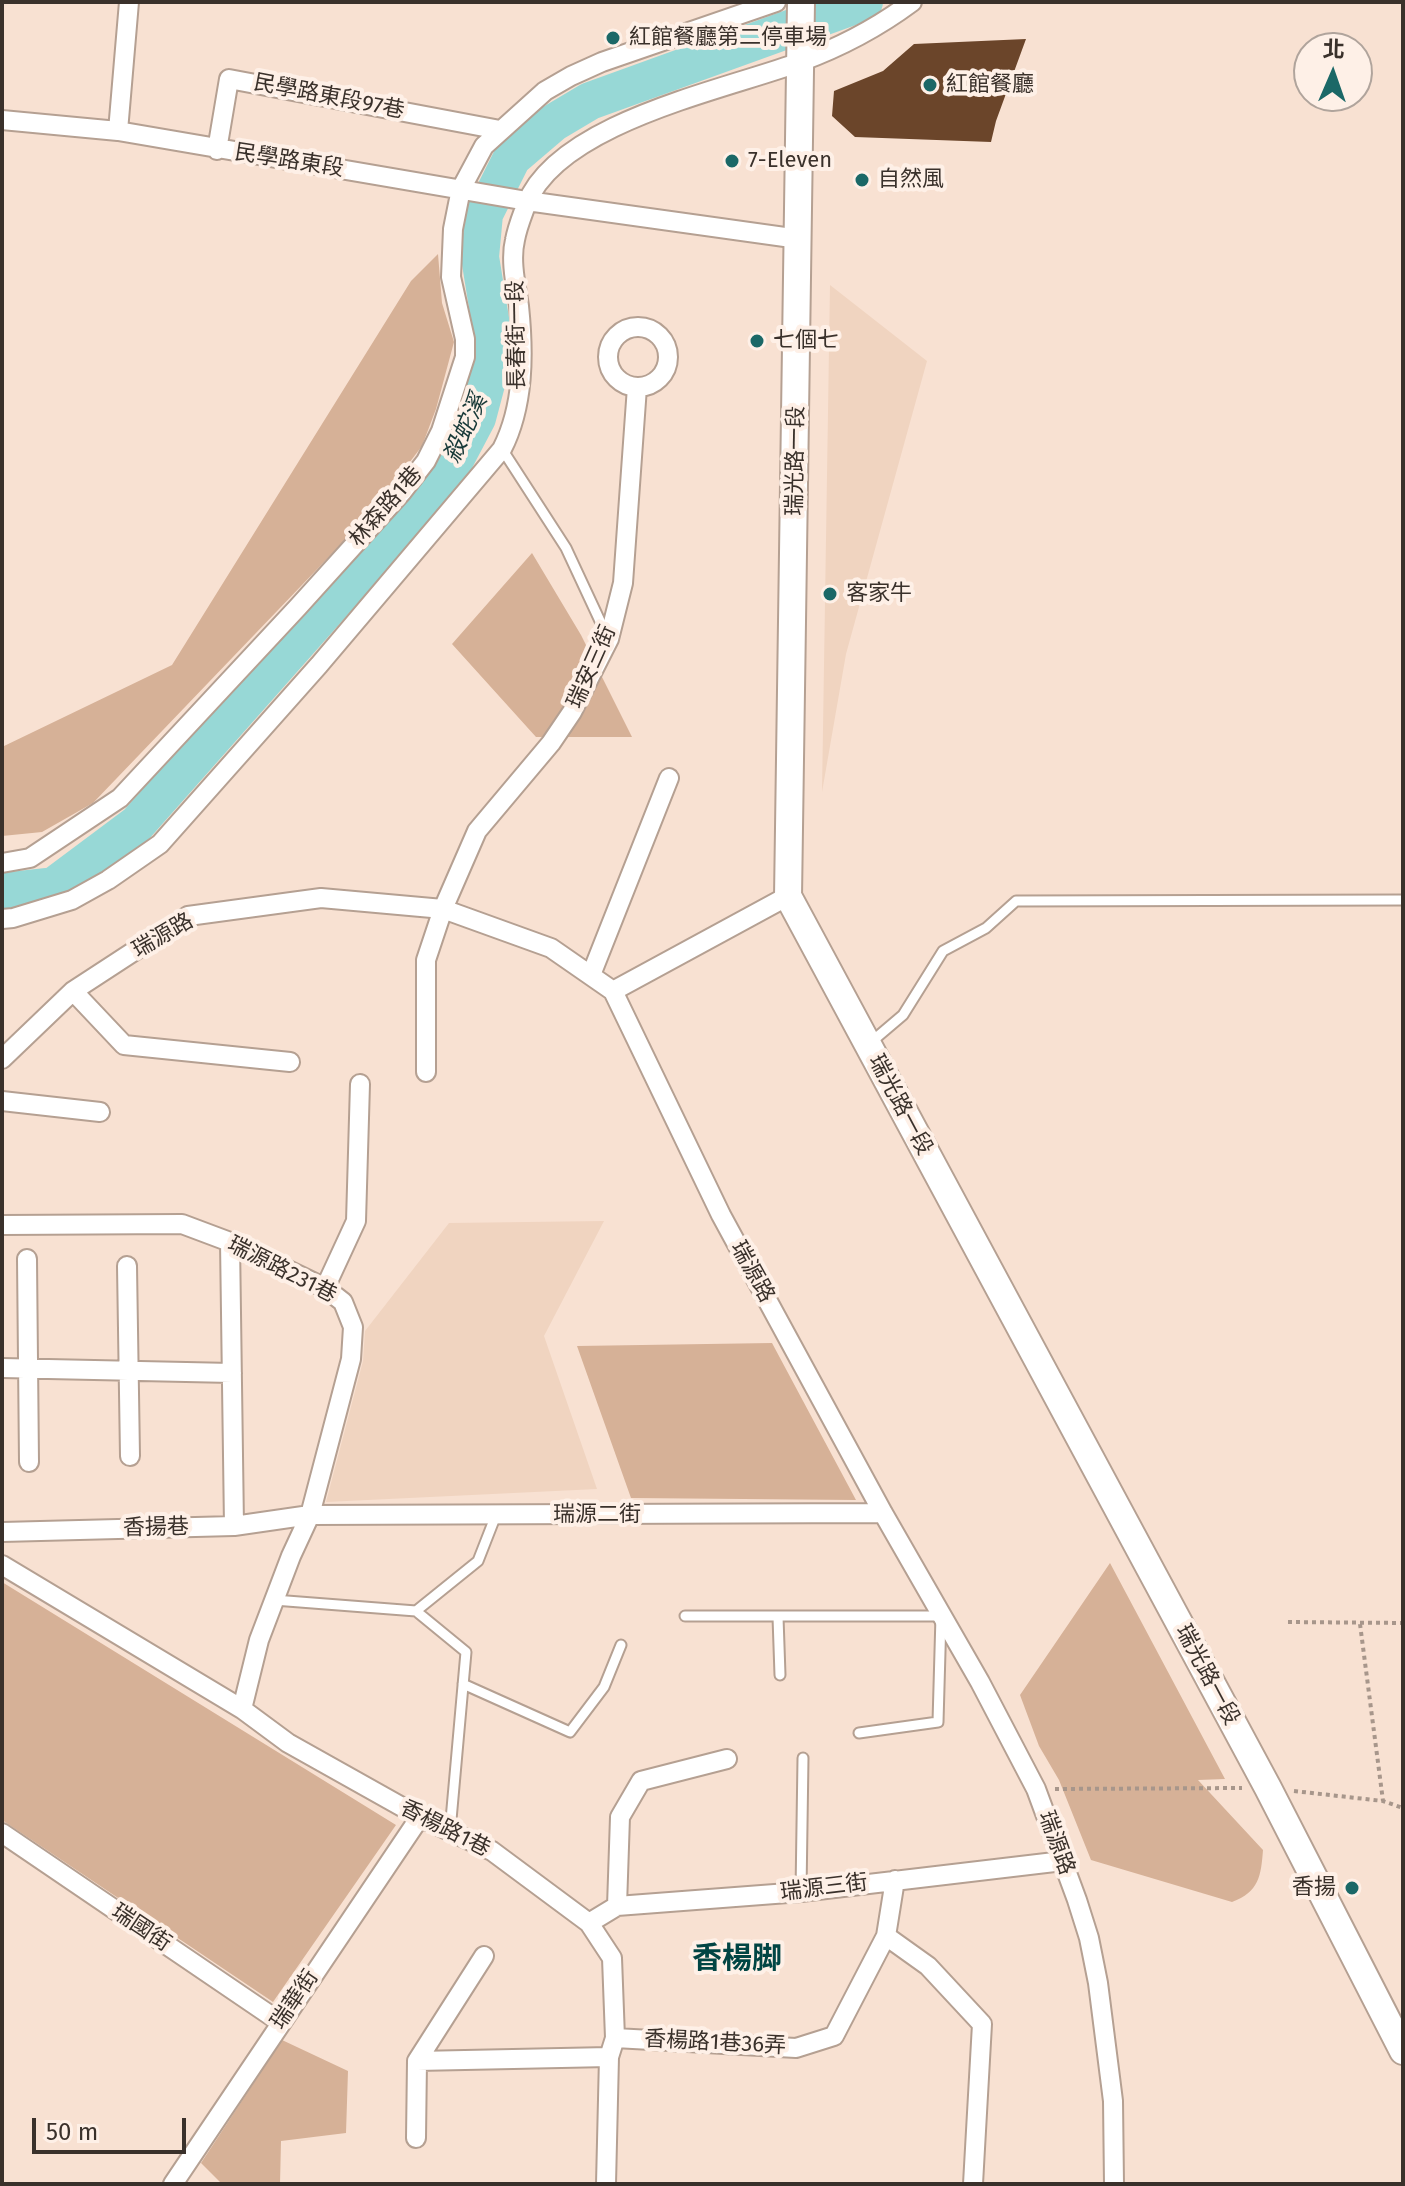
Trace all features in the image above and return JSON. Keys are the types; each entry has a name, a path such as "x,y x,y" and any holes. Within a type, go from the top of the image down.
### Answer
{"street":[{"path":"118,131 129,2"},
{"name":"林森路1巷","path":"2,863 30,858 120,798 308,596 426,461 446,419 465,357 465,339 451,277 453,229 461,189 472,165 500,130 545,91 602,62 776,2"},
{"name":"瑞光路一段","path":"801,2 788,896 1268,1788 1403,2051"},
{"name":"長春街一段","path":"2,919 72,900 108,880 160,844 319,665 502,449 518,409 521,366 521,322 514,242 527,201 565,156 590,138 623,122 801,61 859,37 912,2"},
{"name":"民學路東段97巷","path":"217,150 229,79 500,130"},
{"name":"民學路東段","path":"2,120 118,131 527,201 799,239"},
{"name":"瑞安三街","path":"426,1072 426,960 443,909 477,831 565,723 609,639 623,583 637,387"},
{"path":"591,975 669,778"},
{"path":"613,991 788,896"},
{"name":"瑞源路","path":"2,1059 73,991 188,916 321,898 443,909 551,948 613,991 721,1215 1036,1789 1089,1938 1098,1983 1113,2101 1114,2184"},
{"path":"73,991 124,1045 290,1062"},
{"path":"325,1288 356,1221 360,1084"},
{"path":"2,1101 100,1112"},
{"name":"瑞源路231巷","path":"2,1225 182,1224 230,1242 325,1288 343,1302 353,1327 351,1359 310,1515"},
{"path":"230,1242 234,1526"},
{"path":"27,1259 29,1462"},
{"path":"127,1266 130,1456"},
{"path":"2,1368 232,1373"},
{"name":"瑞源二街","path":"310,1515 883,1513"},
{"path":"242,1709 259,1640 310,1515"},
{"name":"香揚巷","path":"2,1532 234,1526 310,1515"},
{"name":"香楊路1巷","path":"2,1565 242,1709 288,1743 420,1817 492,1851 589,1923 612,1958 615,2038 609,2057 606,2184"},
{"path":"617,1906 620,1817 641,1781 727,1759"},
{"name":"瑞華街","path":"173,2184 420,1817"},
{"name":"瑞國街","path":"2,1833 280,2022"},
{"name":"瑞源三街","path":"589,1923 617,1906 801,1892 1063,1861"},
{"name":"香楊路1巷36弄","path":"615,2038 796,2048 834,2036 886,1936 895,1880"},
{"path":"886,1936 928,1966 982,2024 973,2184"},
{"path":"416,2138 417,2061 484,1956"},
{"path":"417,2061 609,2057"}],"lane":[{"path":"502,449 566,548 609,639"},
{"path":"868,1046 903,1015 943,951 986,928 1016,901 1403,900"},
{"path":"416,1611 478,1561 496,1515"},
{"path":"274,1600 416,1611 466,1652 450,1831"},
{"path":"685,1616 941,1616 938,1722 859,1733"},
{"path":"778,1617 780,1675"},
{"path":"463,1684 570,1732 604,1687 621,1645"},
{"path":"801,1892 803,1758"}],"path":[{"path":"1288,1622 1403,1623"},
{"path":"1360,1624 1383,1801"},
{"path":"1036,1789 1268,1788 1383,1801 1403,1808"}],"shaded area":[{"path":"438,254 442,303 454,342 436,409 422,446 371,513 93,803 42,832 2,836 2,747 172,665 411,281"},
{"path":"830,285 927,361 846,654 822,792"},
{"path":"532,553 581,635 632,737 536,737 452,644"},
{"path":"604,1221 544,1336 597,1489 326,1502 363,1361 365,1331 449,1223"},
{"path":"772,1343 856,1500 631,1498 577,1346"},
{"path":"1110,1563 1225,1779 1198,1780 1263,1850 1257,1882 1248,1893 1232,1902 1091,1860 1059,1780 1039,1746 1020,1695"},
{"path":"2,1582 396,1825 273,2002 2,1820"},
{"path":"282,2040 348,2071 346,2133 281,2141 280,2184 222,2184 201,2163"}],"building":[{"name":"紅館餐廳","path":"1026,39 991,142 855,137 832,116 834,91 883,71 914,44"}],"waterway":[{"name":"殺蛇溪","path":"2,892 54,886 137,824 448,473 477,418 495,350 480,257 484,214 512,158 553,123 590,101 864,2"}],"place":[{"name":"紅館餐廳第二停車場","path":"613,38"},
{"name":"紅館餐廳","path":"930,85"},
{"name":"7-Eleven","path":"732,161"},
{"name":"自然風","path":"862,180"},
{"name":"七個七","path":"757,341"},
{"name":"客家牛","path":"830,594"},
{"name":"香揚","path":"1352,1888"}],"district":[{"name":"香楊脚","path":"737,1960"}]}
